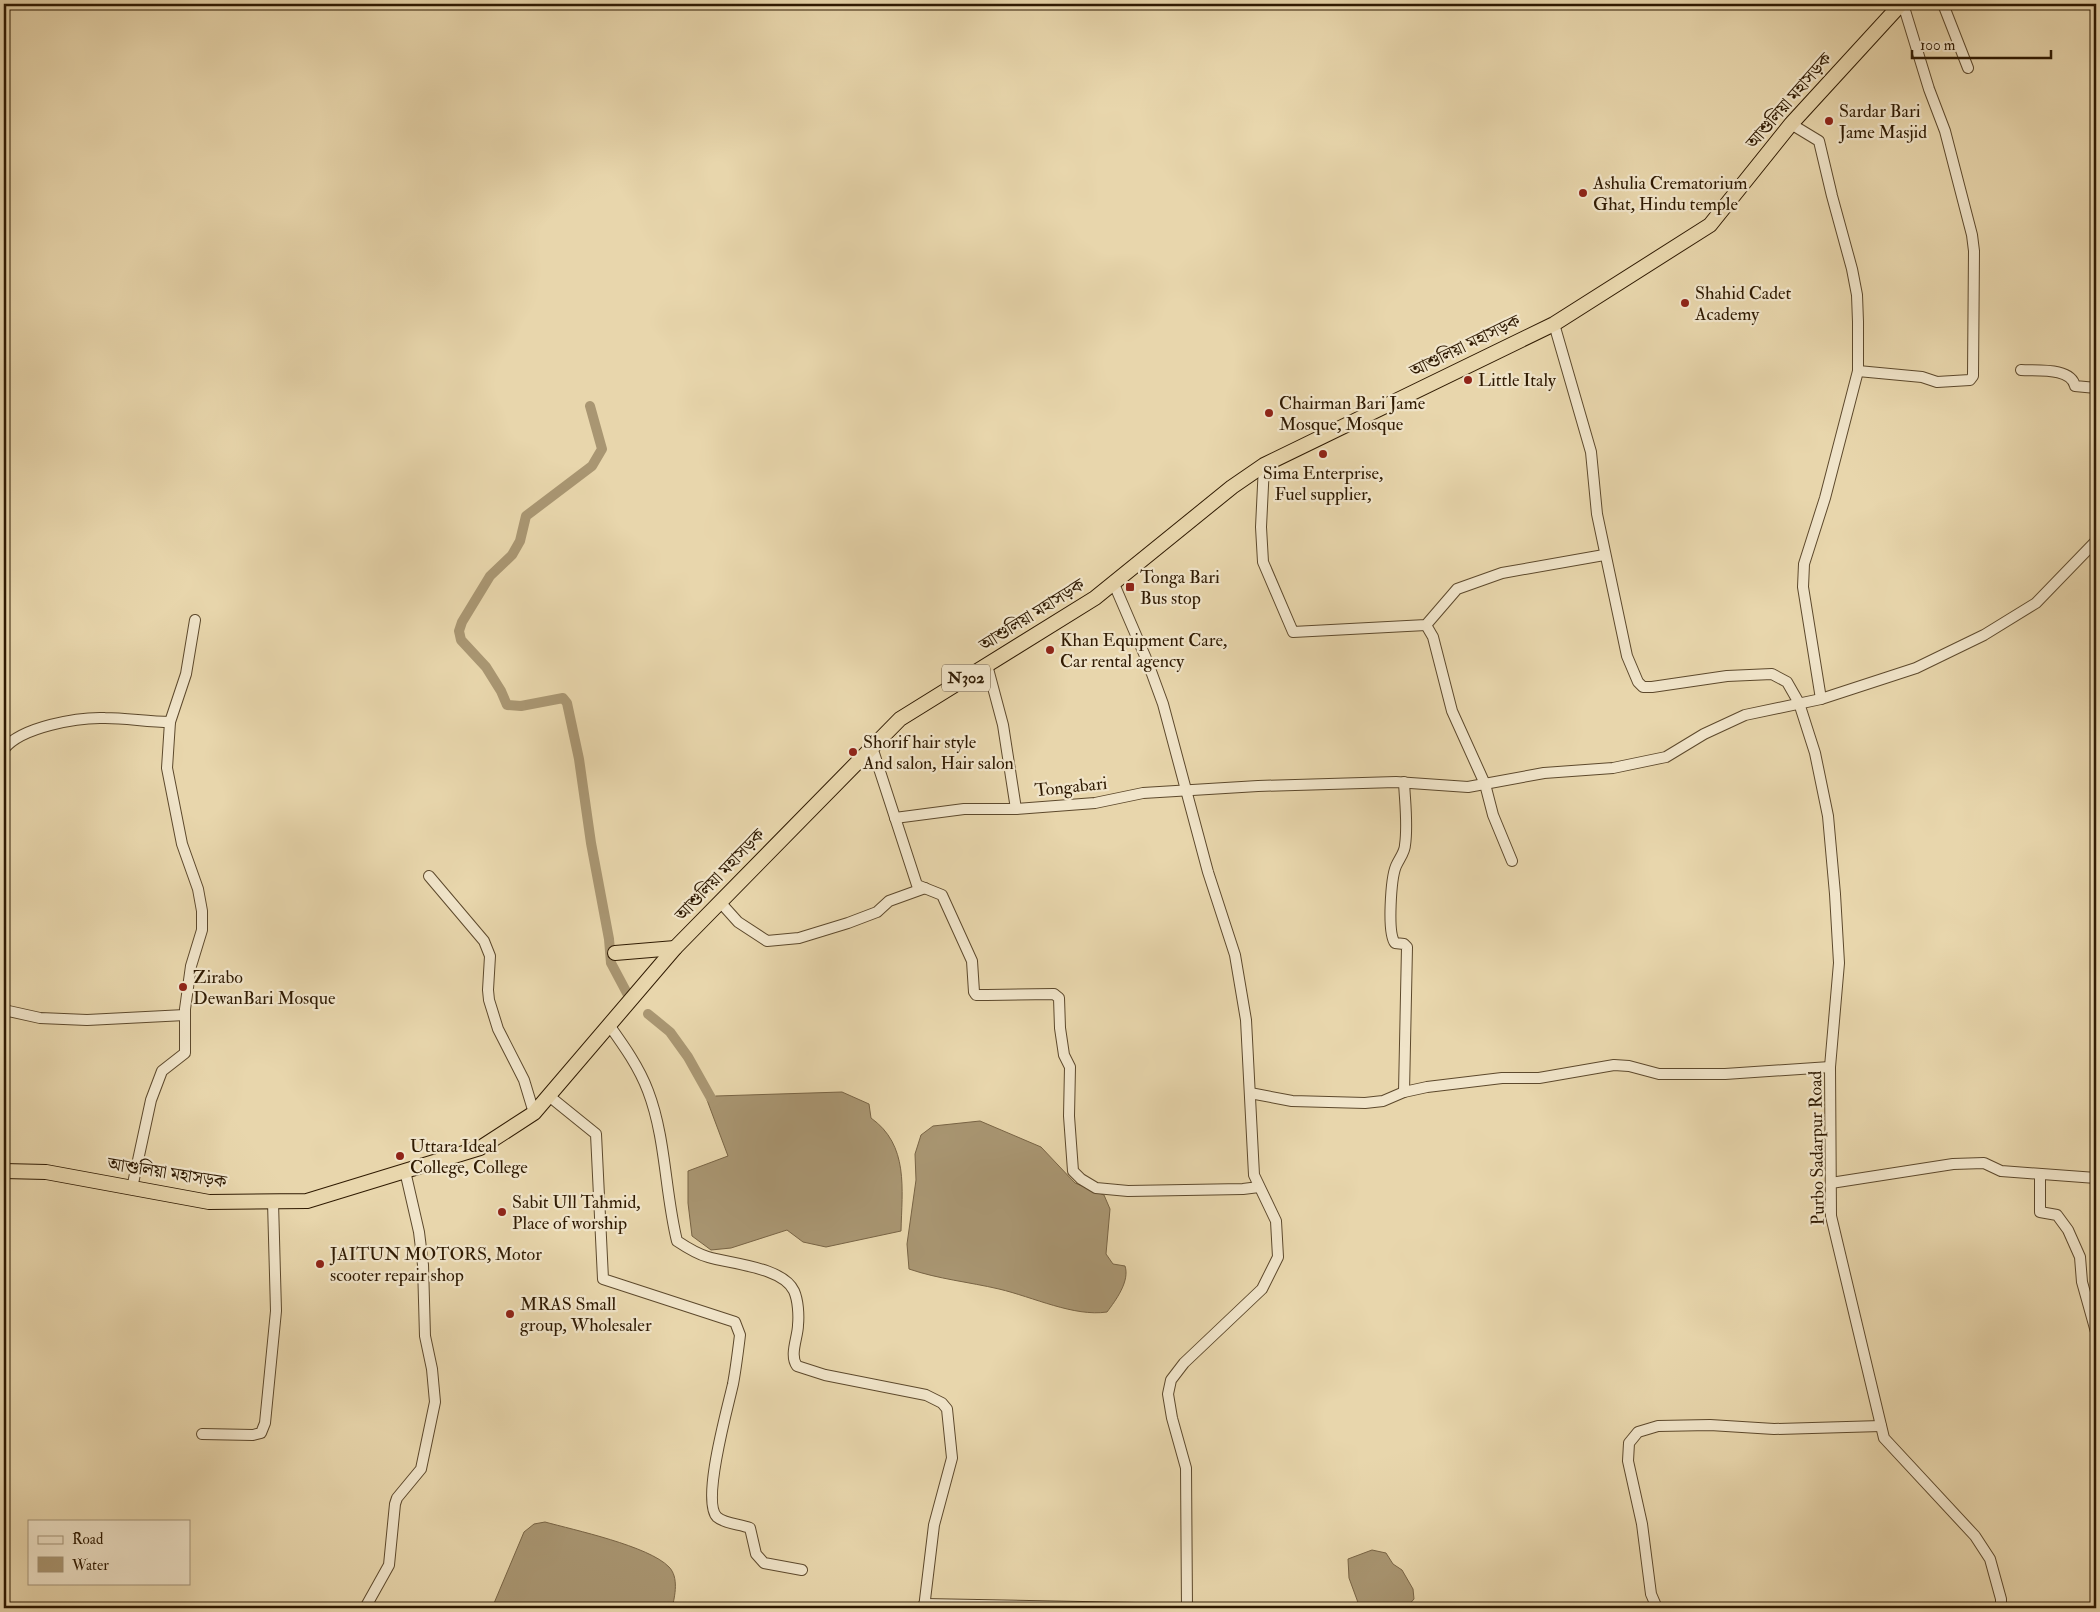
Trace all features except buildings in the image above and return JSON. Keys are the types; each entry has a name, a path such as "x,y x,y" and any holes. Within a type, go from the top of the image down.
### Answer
{"highway":[{"name":"আশুলিয়া মহাসড়ক","path":"4,1171 46,1172 209,1202 307,1201 480,1148 534,1113 675,948 900,719 1096,598 1232,487 1264,465 1554,324 1710,226 1791,124 1902,4"},
{"path":"615,952 675,948"}],"street":[{"path":"1858,371 1922,377 1938,382 1951,383 1970,380 1973,376 1974,251 1972,235 1945,131 1902,4"},
{"path":"1943,4 1968,68"},
{"path":"1791,124 1819,142 1857,295 1858,371 1825,498 1804,564 1804,586 1821,699"},
{"path":"1264,465 1261,527 1264,562 1293,632 1426,625 1457,589 1502,573 1604,554 1597,514 1591,452 1554,324"},
{"path":"2021,370 2067,374 2074,380 2076,386 2096,388"},
{"name":"Tongabari","path":"987,665 1003,725 1016,809 1095,803 1143,793 1185,792 1258,786 1404,782 1468,787 1544,773 1613,768 1666,757 1704,734 1745,715 1821,699 1916,668 1984,635 2036,603 2096,541"},
{"name":"Purbo Sadarpur Road","path":"1604,554 1627,656 1638,682 1643,686 1726,676 1772,674 1787,682 1799,704 1815,753 1828,816 1836,894 1839,963 1830,1067 1831,1216 1884,1438 1980,1544 1990,1559 2001,1599 2001,1608"},
{"path":"1114,584 1148,663 1163,704 1185,792 1235,955 1246,1020 1254,1175 1276,1221 1278,1257 1262,1289 1184,1364 1170,1380 1168,1394 1172,1418 1186,1468 1187,1608"},
{"path":"132,1188 145,1121 162,1071 185,1053 185,1015 191,966 202,930 202,911 182,844 167,768 170,722 186,674 195,620"},
{"path":"1426,625 1433,638 1452,711 1485,784 1493,815 1512,862"},
{"path":"4,749 8,744 29,732 86,719 170,722"},
{"path":"872,747 917,885 942,894 972,961 974,992 976,995 1054,994 1060,998 1060,1028 1064,1055 1070,1067 1069,1116 1073,1170 1080,1179 1096,1188 1128,1191 1243,1190 1259,1187"},
{"path":"1404,782 1405,847 1396,867 1392,884 1392,939 1395,943 1404,944 1407,947 1404,1092"},
{"path":"895,818 964,809 1016,809"},
{"path":"429,876 484,941 490,956 489,1000 498,1029 524,1080 534,1113"},
{"path":"720,902 738,922 767,941 799,938 848,923 877,912 889,901 925,888"},
{"path":"4,1010 40,1018 87,1020 185,1015"},
{"path":"609,1025 630,1053 648,1092 663,1154 677,1242 706,1256 782,1277 789,1283 796,1296 798,1324 794,1362 797,1366 825,1375 926,1395 942,1403 947,1409 952,1458 934,1525 924,1606 1136,1608"},
{"path":"1250,1093 1292,1102 1383,1101 1404,1092 1459,1083 1502,1078 1539,1078 1614,1066 1641,1068 1659,1074 1726,1074 1830,1067"},
{"path":"549,1096 596,1134 602,1279 735,1322 740,1340 713,1477 712,1501 714,1511 716,1516 724,1521 750,1528 756,1554 764,1563 802,1570"},
{"path":"1831,1183 1953,1164 1984,1163 2002,1171 2096,1178"},
{"path":"365,1608 389,1565 394,1504 421,1469 435,1402 426,1336 426,1298 420,1240 405,1171"},
{"path":"2040,1174 2040,1212 2057,1214 2068,1230 2080,1257 2082,1282 2096,1332"},
{"path":"202,1434 253,1435 261,1433 265,1424 276,1311 273,1202"},
{"path":"1656,1608 1651,1594 1642,1524 1628,1461 1629,1444 1638,1432 1658,1426 1710,1425 1774,1429 1881,1426"}],"water":[{"path":"842,1092 869,1104 871,1118 892,1141 901,1169 901,1231 826,1247 803,1242 787,1230 731,1248 711,1250 692,1236 688,1203 688,1171 728,1156 707,1100 716,1096"},
{"path":"980,1121 1041,1147 1075,1183 1104,1195 1110,1209 1106,1254 1113,1264 1125,1266 1126,1272 1124,1284 1107,1312 1094,1313 1067,1309 1012,1292 942,1278 909,1269 907,1244 916,1180 915,1154 921,1135 933,1126"},
{"path":"545,1522 629,1546 659,1559 669,1567 674,1576 675,1592 672,1608 492,1608 524,1532 534,1524"},
{"path":"1372,1550 1386,1553 1393,1564 1402,1570 1413,1589 1414,1599 1406,1608 1360,1608 1349,1578 1348,1559"}],"waterway":[{"path":"590,406 602,449 592,466 526,516 520,541 512,555 490,576 462,622 459,631 461,640 486,667 501,691 507,705 521,706 563,698 567,703 579,759 591,843 609,939 611,963 628,995"},
{"path":"648,1014 670,1032 688,1057 711,1098"}],"place":[{"name":"Sardar Bari Jame Masjid","path":"1829,121"},
{"name":"Ashulia Crematorium Ghat, Hindu temple","path":"1583,193"},
{"name":"Shahid Cadet Academy","path":"1685,303"},
{"name":"Little Italy","path":"1468,380"},
{"name":"Chairman Bari Jame Mosque, Mosque","path":"1269,413"},
{"name":"Sima Enterprise, Fuel supplier,","path":"1323,454"},
{"name":"Tonga Bari Bus stop","path":"1130,587"},
{"name":"Khan Equipment Care, Car rental agency","path":"1050,650"},
{"name":"Shorif hair style And salon, Hair salon","path":"853,752"},
{"name":"Zirabo DewanBari Mosque","path":"183,987"},
{"name":"Uttara Ideal College, College","path":"400,1156"},
{"name":"Sabit Ull Tahmid, Place of worship","path":"502,1212"},
{"name":"JAITUN MOTORS, Motor scooter repair shop","path":"320,1264"},
{"name":"MRAS Small group, Wholesaler","path":"510,1314"}]}
